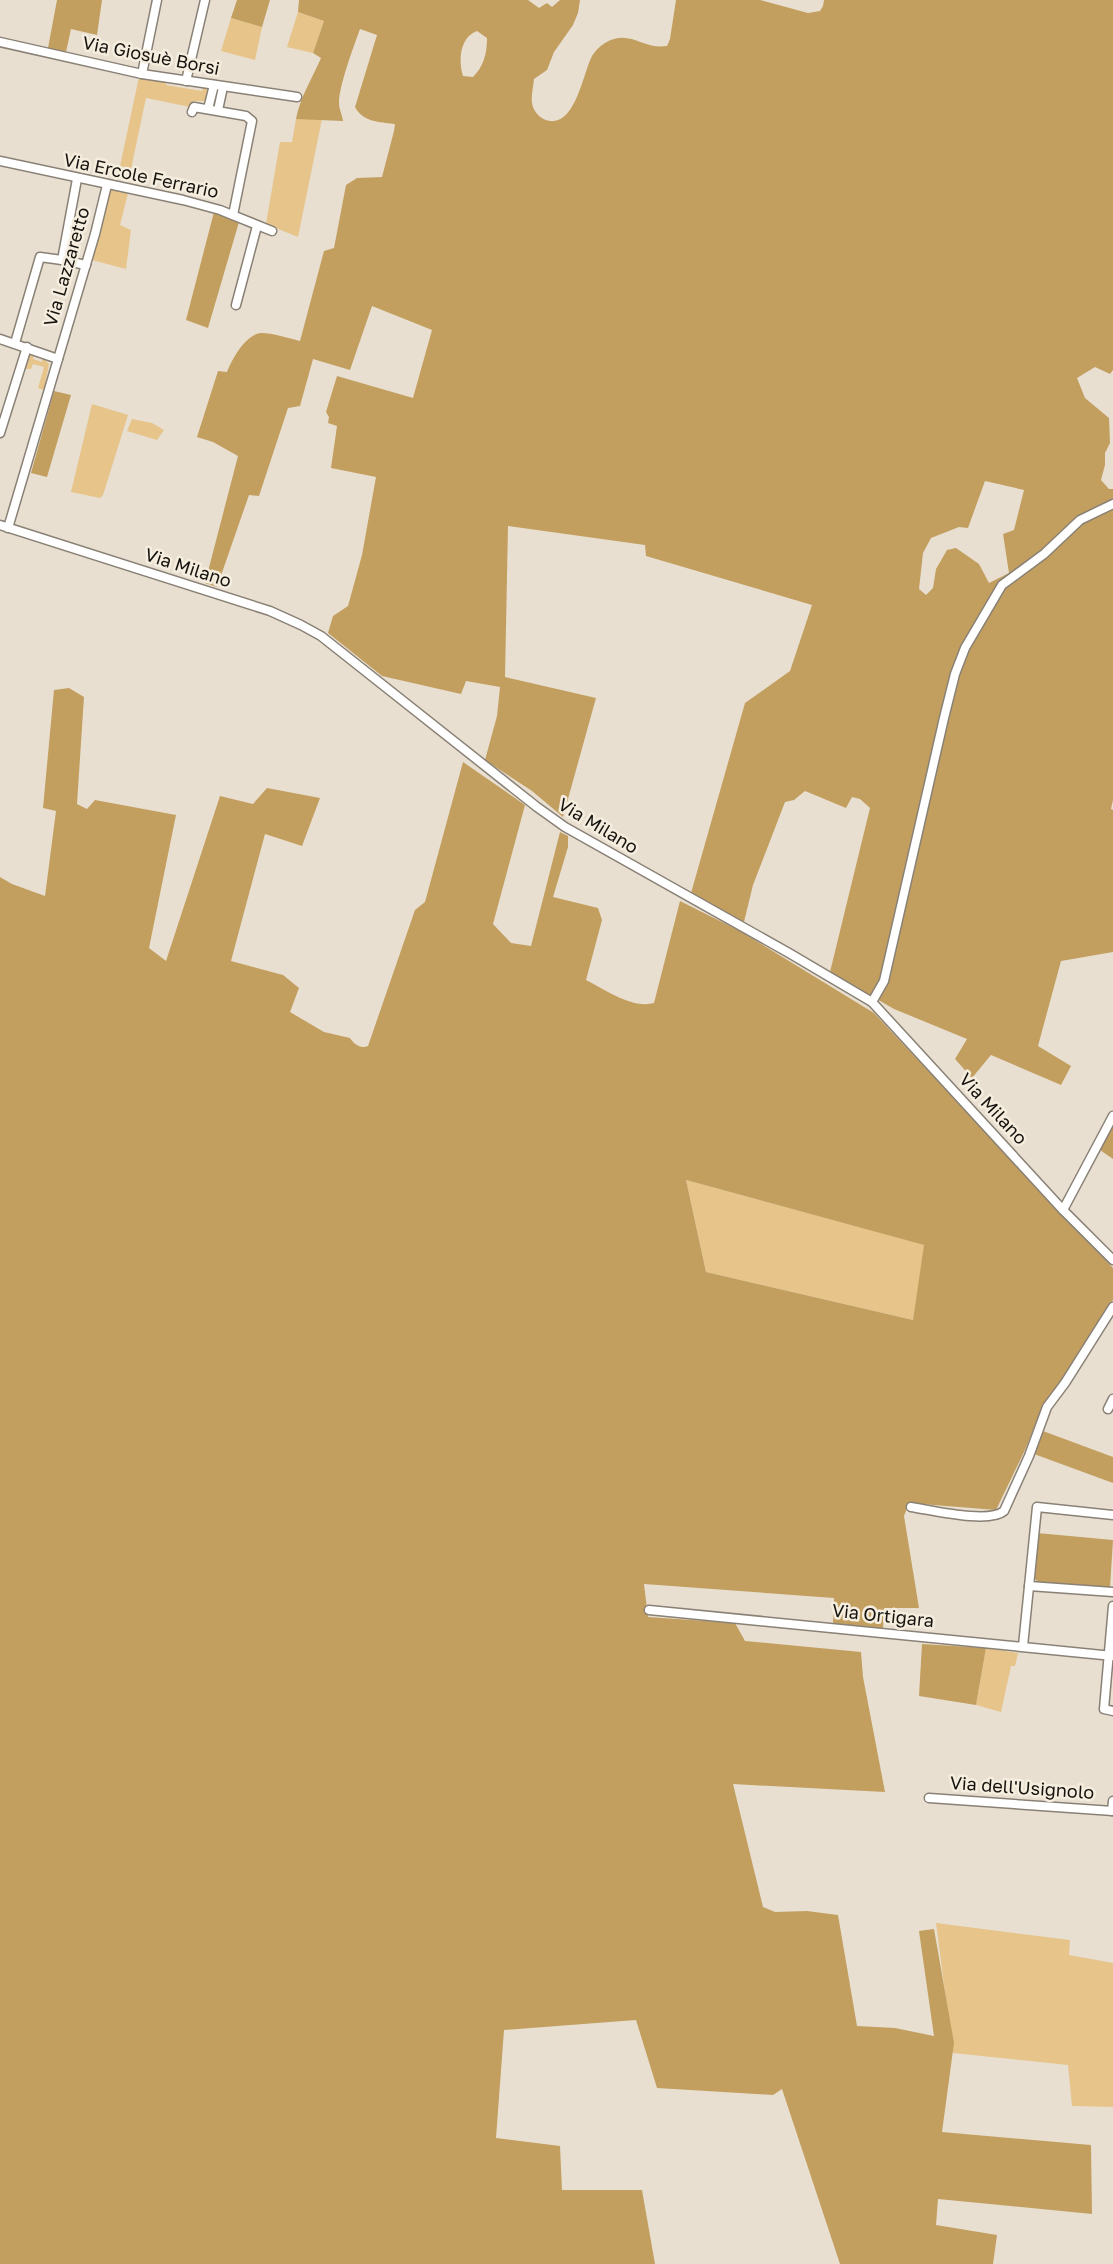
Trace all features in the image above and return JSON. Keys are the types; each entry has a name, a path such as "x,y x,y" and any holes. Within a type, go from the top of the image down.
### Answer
{"street":[{"path":"142,74 158,0"},
{"path":"186,81 206,0"},
{"name":"Via Giosuè Borsi","path":"0,42 142,74 297,97"},
{"path":"208,109 218,86"},
{"path":"218,86 218,110"},
{"path":"192,112 194,107 218,110 246,116 252,121 233,215"},
{"name":"Via Ercole Ferrario","path":"0,161 183,200 233,215 272,231"},
{"path":"62,260 77,179"},
{"name":"Via Lazzaretto","path":"4,527 58,359 107,185"},
{"path":"236,305 257,226"},
{"path":"15,343 40,257 86,265"},
{"name":"Via Lazzaretto","path":"0,339 58,359"},
{"path":"0,432 27,347"},
{"path":"872,1002 884,981 944,718 964,648 1002,585 1044,554 1080,520 1113,504"},
{"name":"Via Milano","path":"4,527 257,607 301,625 339,649 544,812 628,864 872,1002 1063,1210 1113,1260"},
{"path":"1063,1210 1113,1116"},
{"path":"911,1507 983,1517 997,1516 1004,1511 1029,1456 1047,1407 1065,1383 1113,1306"},
{"path":"1108,1409 1113,1399"},
{"path":"1023,1646 1037,1507 1113,1515"},
{"path":"1029,1586 1113,1592"},
{"path":"1108,1710 1113,1606"},
{"name":"Via Ortigara","path":"649,1610 1111,1655"},
{"name":"Via dell'Usignolo","path":"929,1798 1113,1808"}],"shaded area":[{"path":"57,0 102,0 97,35 71,29 66,52 48,48"},
{"path":"237,0 270,0 262,27 231,18"},
{"path":"299,0 528,0 539,8 547,3 552,7 560,0 580,0 573,25 554,52 547,70 534,79 533,107 539,116 550,121 559,120 572,106 592,56 605,43 614,39 629,38 651,45 667,46 676,0 760,0 808,13 820,11 824,0 1113,0 1113,370 1110,374 1095,367 1077,378 1085,398 1109,418 1110,443 1105,453 1101,480 1109,489 1113,489 1113,800 1111,809 1113,810 1113,952 1061,961 1038,1046 1071,1066 1061,1085 991,1055 972,1078 955,1059 967,1039 894,1009 830,972 870,808 860,799 852,797 846,808 805,791 794,800 785,802 753,885 744,922 691,893 745,703 790,671 812,605 646,556 645,545 508,526 505,677 596,698 563,817 532,791 485,760 497,716 500,687 466,681 461,694 382,676 328,633 333,616 348,606 362,555 376,477 331,468 337,426 328,423 329,417 326,412 337,376 413,398 432,330 372,306 350,370 313,359 300,406 288,408 259,496 249,495 217,587 205,583 238,456 213,442 197,437 218,371 227,372 240,348 255,334 270,334 300,341 324,251 334,248 346,185 357,178 382,177 394,131 395,124 377,122 362,116 355,107 377,35 360,29 341,86 339,105 343,121 296,119 303,96 321,58 313,53 324,21 298,12","holes":["477,31 487,38 484,59 473,77 463,76 462,50 467,38","985,481 1024,490 1014,530 1003,534 1009,573 989,583 979,564 956,548 947,550 936,569 933,588 926,595 919,589 923,553 931,538 959,527 968,528"]},
{"path":"298,12 324,21 313,53 287,47"},
{"path":"231,18 262,27 255,60 221,51"},
{"path":"139,77 166,81 166,85 202,91 203,87 208,88 206,101 194,101 190,107 146,98 131,169 120,166"},
{"path":"296,119 322,119 298,237 266,224 280,142 292,142"},
{"path":"115,189 128,193 120,225 131,230 126,269 92,260 110,190"},
{"path":"214,212 239,222 208,328 186,320"},
{"path":"29,354 34,355 33,359 42,362 43,358 49,364 44,390 38,388 44,367 33,364 31,369 24,369"},
{"path":"54,391 71,395 47,477 31,473"},
{"path":"92,404 128,415 103,495 100,498 71,492"},
{"path":"132,419 152,423 164,430 157,440 127,431"},
{"path":"69,688 84,697 77,804 87,809 95,800 176,815 149,948 166,961 220,796 253,804 267,788 320,798 302,846 265,834 231,961 283,975 299,988 290,1012 324,1032 350,1038 360,1046 368,1046 415,910 425,902 463,762 525,805 493,924 511,943 531,946 560,832 568,836 568,847 553,897 598,908 602,920 586,980 628,1001 654,1003 680,901 740,931 874,1013 1113,1268 1113,1300 1053,1395 1043,1405 1025,1450 996,1510 909,1503 904,1516 919,1608 884,1608 883,1629 833,1625 834,1598 644,1584 648,1617 735,1623 745,1641 861,1652 863,1677 885,1792 733,1784 763,1907 775,1912 807,1911 838,1915 857,2026 895,2028 934,2036 919,1931 934,1929 954,2043 942,2132 1091,2145 1092,2214 938,2199 936,2225 997,2235 993,2264 840,2264 782,2089 773,2095 657,2088 636,2020 504,2030 496,2138 560,2146 562,2190 642,2190 655,2264 0,2264 0,877 45,896 56,811 43,808 54,690","holes":["686,1180 924,1245 913,1320 706,1272"]},
{"path":"1113,1123 1113,1159 1100,1150"},
{"path":"686,1180 925,1245 913,1320 706,1272"},
{"path":"1043,1431 1113,1457 1113,1483 1034,1454"},
{"path":"1037,1533 1113,1540 1110,1588 1040,1584 1035,1579"},
{"path":"922,1644 986,1648 976,1705 919,1696"},
{"path":"986,1648 1018,1653 1015,1666 1011,1666 1001,1712 976,1705"},
{"path":"936,1923 1070,1940 1069,1955 1113,1963 1113,2107 1072,2106 1068,2065 953,2053"}]}
